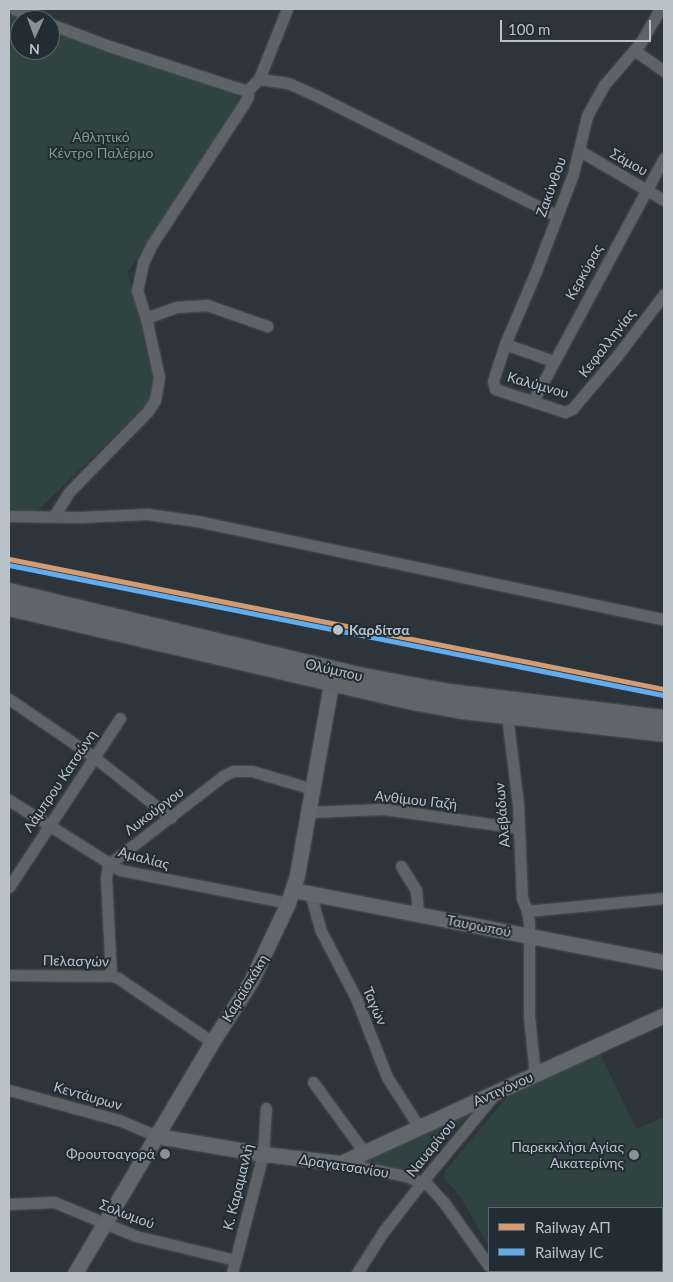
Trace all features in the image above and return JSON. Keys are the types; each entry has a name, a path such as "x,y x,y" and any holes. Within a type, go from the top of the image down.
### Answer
{"main road":[{"name":"Ολύμπου","path":"9,592 332,677 426,704 664,733"},
{"name":"Ολύμπου","path":"9,607 332,677 664,719"},
{"name":"Καραϊσκάκη","path":"74,1273 158,1136 212,1042 251,981 270,945 290,896 308,812 332,677"},
{"path":"621,727 664,741"},
{"name":"Ταυρωπού","path":"290,896 310,893 664,962"},
{"name":"Αντιγόνου","path":"341,1162 664,1015"},
{"name":"Δραγατσανίου","path":"158,1136 263,1154 341,1162"}],"street":[{"path":"54,516 69,492 148,411 155,400 159,377 146,318 136,291 143,262 246,101 248,91 260,79 287,9"},
{"name":"Ζακύνθου","path":"495,388 493,381 505,344 537,269 580,152 587,116 596,97 634,50 660,9"},
{"path":"60,28 109,46 248,91"},
{"path":"634,50 664,71"},
{"path":"260,79 288,83 321,98 556,215"},
{"name":"Σάμου","path":"580,152 664,200"},
{"name":"Κερκύρας","path":"532,400 664,158"},
{"name":"Κεφαλληνίας","path":"572,410 617,356 664,294"},
{"path":"146,318 178,307 207,305 267,326"},
{"path":"505,344 553,361"},
{"name":"Καλύμνου","path":"495,388 565,412 572,410"},
{"path":"9,516 148,514 197,520 664,619"},
{"path":"9,698 94,758 171,818"},
{"name":"Αλεβάδων","path":"507,715 519,828 522,898 528,911 530,936 529,1008 535,1075"},
{"name":"Λάμπρου Κατσώνη","path":"9,887 120,718"},
{"name":"Λυκούργου","path":"109,864 223,776 236,770 252,771 312,789"},
{"name":"Αμαλίας","path":"9,800 109,864 140,875 290,896"},
{"name":"Ανθίμου Γαζή","path":"308,812 384,809 519,828"},
{"path":"109,864 106,885 111,976"},
{"path":"401,866 416,890 418,914"},
{"name":"Ταγών","path":"310,893 321,931 356,998 386,1077 419,1127"},
{"path":"528,911 664,898"},
{"name":"Πελασγών","path":"9,975 111,976 129,984 212,1042"},
{"path":"313,1082 364,1152"},
{"name":"Κεντάυρων","path":"9,1090 111,1118 158,1136"},
{"name":"Ναυαρίνου","path":"356,1273 383,1232 496,1092"},
{"name":"Κ. Καραμανλή","path":"232,1273 263,1154 266,1108"},
{"name":"Δραγατσανίου","path":"341,1162 422,1182 445,1204 488,1265"},
{"name":"Σολωμού","path":"9,1204 54,1202 146,1239 235,1260"}],"green space":[{"name":"Αθλητικό Κέντρο Παλέρμο","path":"9,12 10,60 60,60 60,32 235,92 239,100 238,105 128,272 156,371 149,403 35,513 9,508"},
{"path":"600,1053 636,1129 664,1117 664,1210 663,1207 488,1207 488,1244 461,1198 444,1177 445,1171 511,1092"},
{"path":"472,1111 416,1173 371,1166 364,1159"}],"rail line":[{"name":"ΑΠ","path":"9,559 664,689"},
{"name":"IC","path":"9,565 663,695"}],"place":[{"name":"Καρδίτσα","path":"338,630"},
{"name":"Φρουτοαγορά","path":"165,1154"},
{"name":"Παρεκκλήσι Αγίας Αικατερίνης","path":"634,1155"}]}
